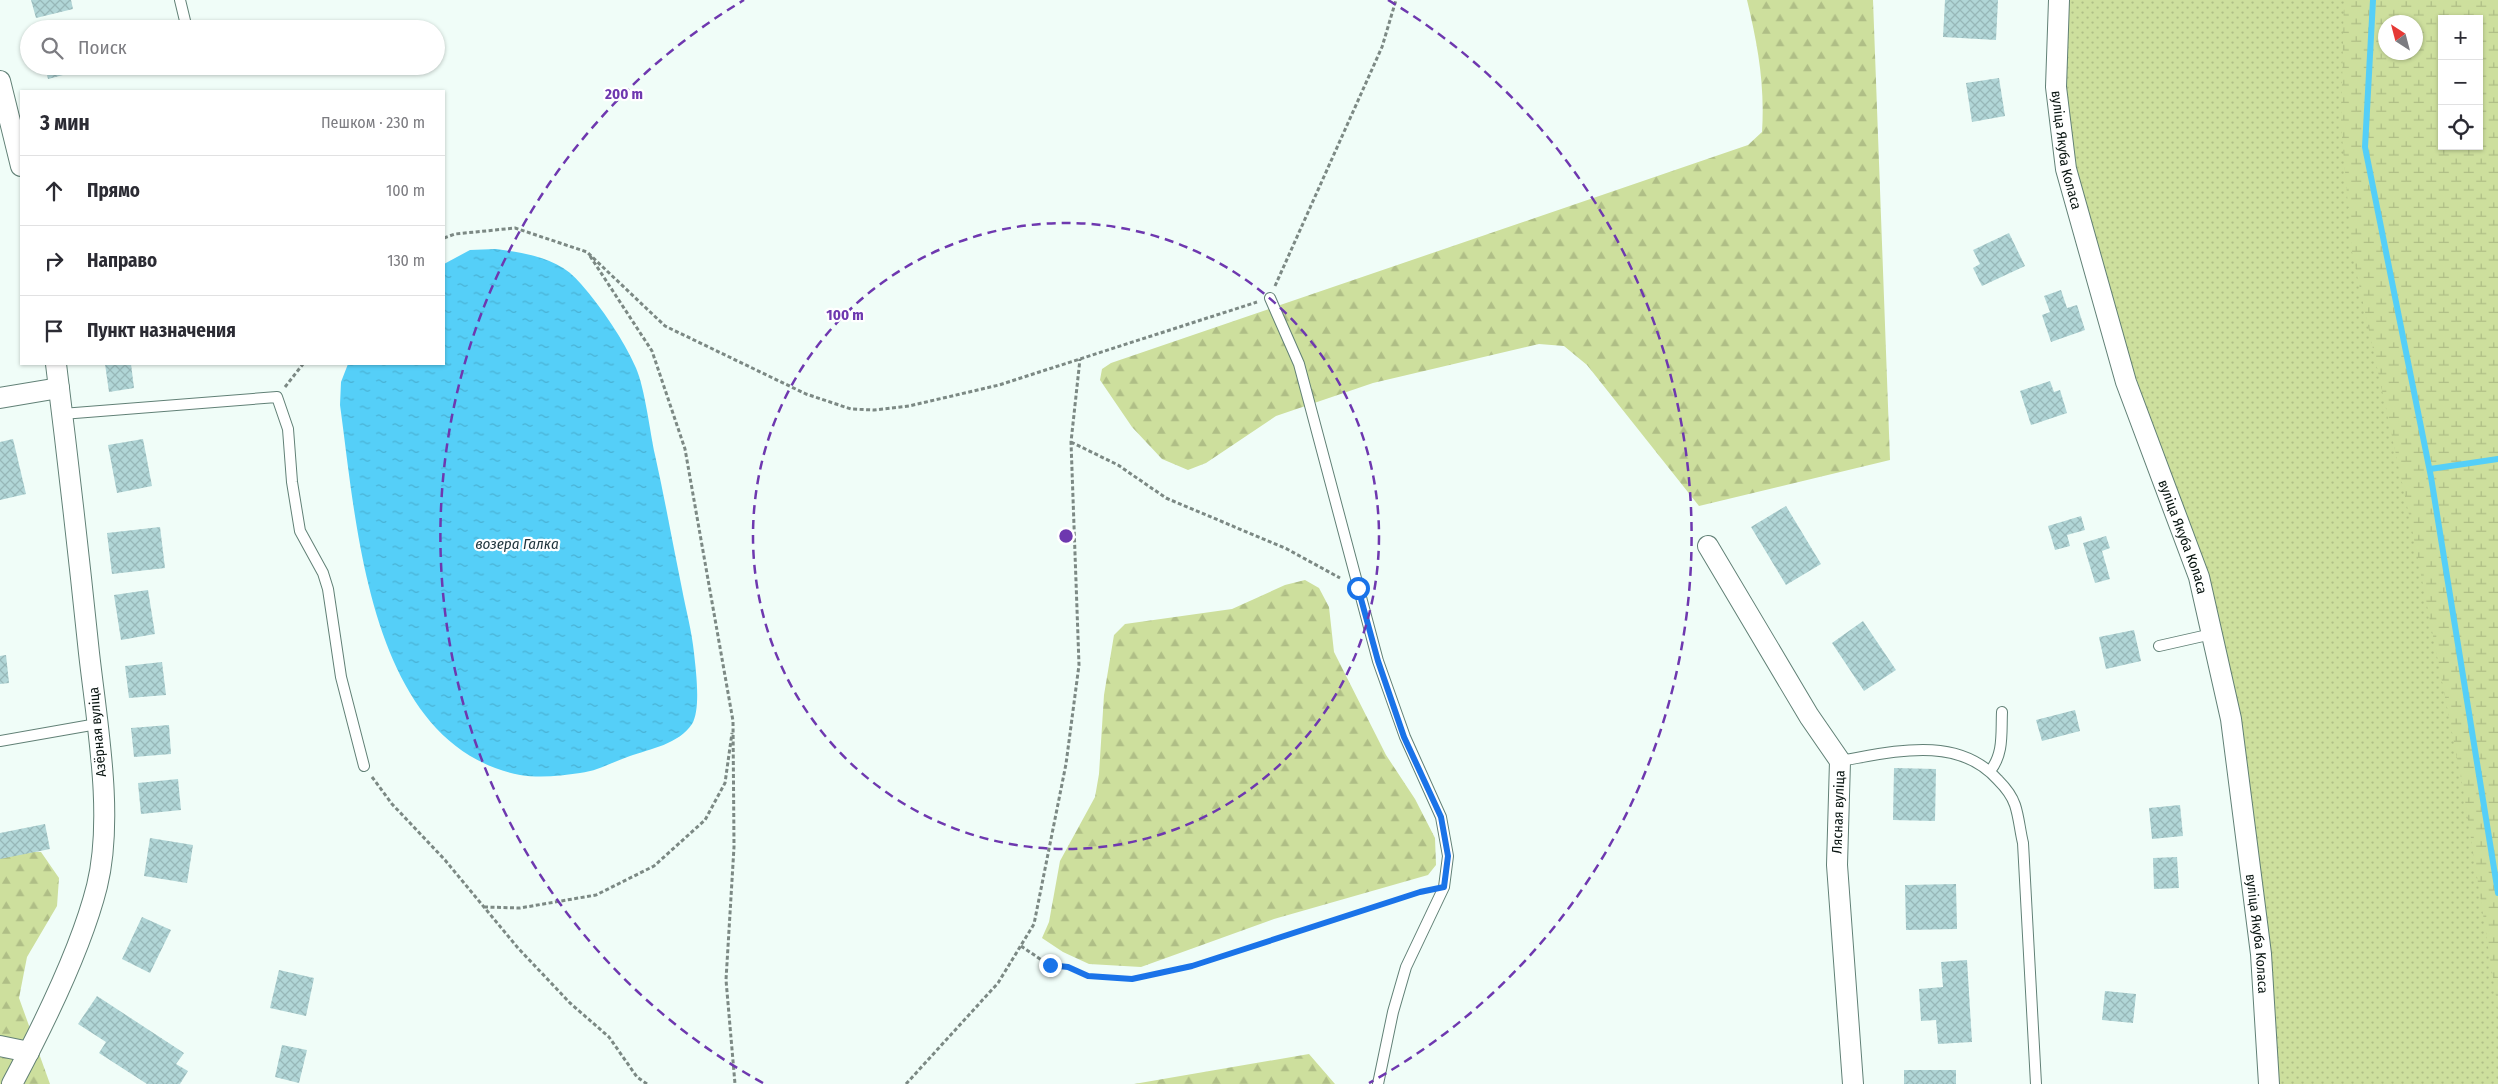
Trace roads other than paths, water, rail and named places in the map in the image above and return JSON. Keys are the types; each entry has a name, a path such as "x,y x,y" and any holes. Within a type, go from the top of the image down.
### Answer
{"street":[{"name":"вуліца Якуба Коласа","path":"2059,0 2056,87 2066,170 2126,382 2199,577 2231,719 2261,954 2269,1084"},
{"path":"0,81 4,118 20,163"},
{"name":"Азёрная вуліца","path":"12,1084 29,1052 83,934 97,885 105,828 97,724 56,365"},
{"path":"0,398 59,388"},
{"name":"Лясная вуліца","path":"1708,546 1809,716 1840,761 1837,865 1853,1084"},
{"path":"0,1046 29,1052"}],"lane":[{"path":"180,0 185,20"},
{"path":"1270,298 1299,364 1378,661 1404,737 1441,817 1448,856 1444,887 1406,967 1393,1012 1378,1084"},
{"path":"62,414 277,397 288,430 292,482 300,531 323,573 328,589 341,677 364,766"},
{"path":"2159,646 2212,634"},
{"path":"1990,771 1998,762 2001,749 2002,712"},
{"path":"0,741 97,724"},
{"path":"1840,761 1894,751 1942,749 1970,757 1990,771 2005,788 2015,804 2023,843 2036,1084"}],"water":[{"name":"возера Галка","path":"496,249 531,255 553,263 573,275 604,313 631,357 645,399 692,637 697,690 695,717 686,731 672,741 587,772 550,776 520,775 470,755 431,722 401,677 380,624 365,568 354,510 340,405 341,382 348,365 445,365 445,263 470,250"}],"waterway":[{"path":"2373,0 2365,147 2431,477 2498,893"},
{"path":"2430,469 2498,459"}]}
